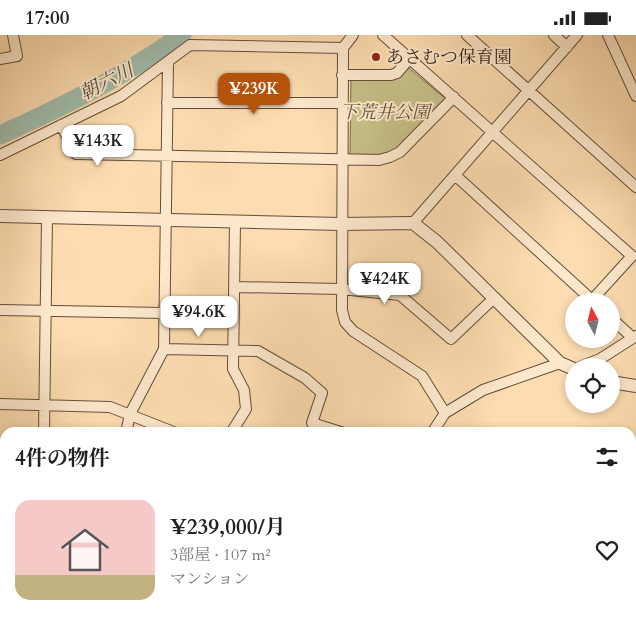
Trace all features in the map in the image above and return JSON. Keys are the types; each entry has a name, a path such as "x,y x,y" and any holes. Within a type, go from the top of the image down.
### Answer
{"street":[{"path":"0,59 17,56 13,35"},
{"path":"354,35 343,48 342,75 340,289 345,322 353,331 422,376 445,413"},
{"path":"383,35 632,256 600,293"},
{"path":"468,35 634,182"},
{"path":"554,35 568,47"},
{"path":"413,223 577,35"},
{"path":"608,35 636,95"},
{"path":"0,155 121,96 190,45 343,48"},
{"path":"342,75 391,75 397,73 409,59"},
{"path":"127,427 130,414 164,349 168,63"},
{"path":"61,125 76,154 379,160 390,157 400,151 454,97"},
{"path":"167,103 342,103"},
{"path":"455,175 584,293"},
{"path":"0,216 341,225 413,223 437,242 560,363 565,365"},
{"path":"44,427 47,217"},
{"path":"235,221 233,369 244,390 246,409 235,427"},
{"path":"234,287 340,289 400,295 451,339 494,298"},
{"path":"0,310 164,313"},
{"path":"602,358 635,337 620,324"},
{"path":"164,349 258,351 305,378 322,393 312,423 325,427"},
{"path":"436,427 445,413 482,390 560,363"},
{"path":"620,383 636,386"},
{"path":"0,404 110,407 161,427"}],"green space":[{"name":"下荒井公園","path":"409,68 447,100 397,150 385,155 350,155 351,76 394,78"}],"waterway":[{"name":"朝六川","path":"0,135 94,89 139,64 182,35"}],"place":[{"name":"あさむつ保育園","path":"376,57"}]}
